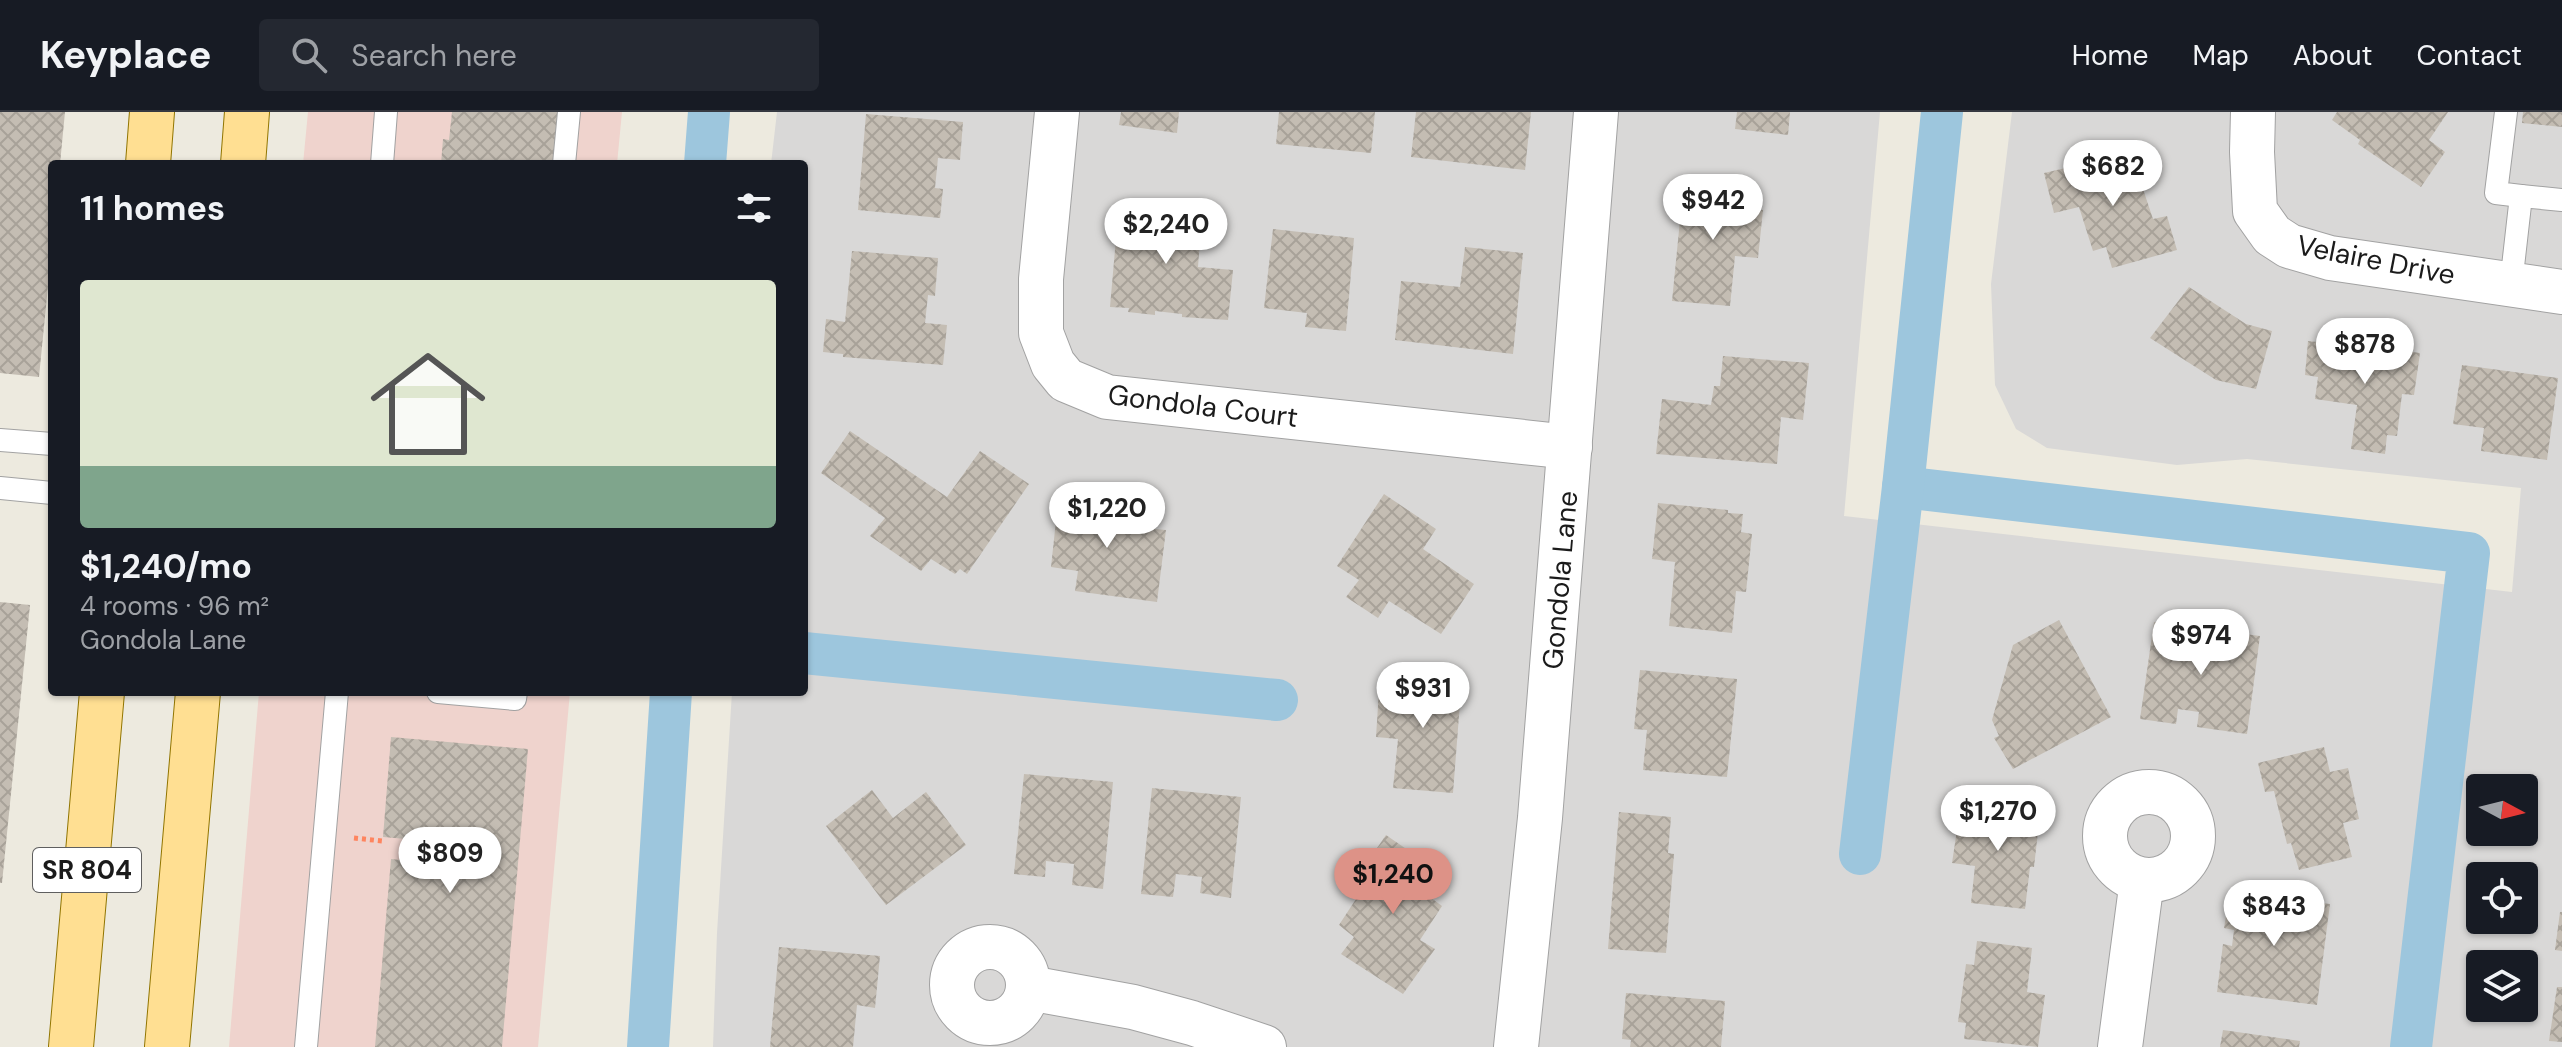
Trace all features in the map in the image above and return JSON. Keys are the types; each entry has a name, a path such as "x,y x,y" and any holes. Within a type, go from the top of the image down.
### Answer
{"main road":[{"path":"148,160 152,112"},
{"path":"243,160 247,112"},
{"name":"SR 804","path":"71,1047 102,696"},
{"name":"SR 804","path":"167,1047 198,696"}],"street":[{"name":"Gondola Court","path":"1057,112 1039,301 1041,333 1053,364 1066,380 1107,397 1570,447"},
{"name":"Gondola Lane","path":"1516,1047 1540,818 1596,112"},
{"name":"Velaire Drive","path":"2253,112 2255,211 2272,235 2300,251 2330,258 2562,292"},
{"path":"2120,1047 2142,880"},
{"path":"1029,988 1133,1007 1264,1047"}],"lane":[{"path":"382,160 386,112"},
{"path":"564,160 569,112"},
{"path":"2506,112 2496,193 2562,200"},
{"path":"2511,284 2521,196"},
{"path":"0,440 48,444"},
{"path":"0,488 48,493"},
{"path":"306,1047 337,696"},
{"path":"482,696 515,699 515,696"}],"path":[{"path":"349,838 382,841"}],"shaded area":[{"path":"308,112 622,112 617,160 303,160"},
{"path":"777,112 1880,112 1844,516 2512,592 2521,488 2247,459 2177,465 2047,448 2016,429 1995,385 1991,284 2012,112 2562,112 2562,1047 713,1047 732,696 808,696 808,160 771,160"},
{"path":"259,696 570,696 538,1047 229,1047"}],"building":[{"path":"0,112 65,112 60,160 48,160 48,286 39,377 0,373"},
{"path":"452,112 558,112 553,160 441,160 443,139 449,140"},
{"path":"1121,112 1179,112 1177,133 1119,125"},
{"path":"1279,112 1375,112 1371,153 1276,144"},
{"path":"1416,112 1531,112 1525,170 1411,157"},
{"path":"1737,112 1790,112 1788,135 1735,129"},
{"path":"2337,112 2448,112 2429,140 2445,152 2421,187 2358,144 2360,140 2332,120"},
{"path":"2523,112 2562,112 2562,127 2522,123"},
{"path":"866,114 963,122 960,160 938,158 935,188 943,189 940,218 858,210"},
{"path":"2139,151 2149,187 2143,189 2153,219 2167,216 2177,250 2112,268 2106,247 2093,251 2079,207 2054,213 2044,173"},
{"path":"1684,180 1741,185 1739,208 1763,210 1758,258 1735,256 1730,306 1672,301"},
{"path":"1119,204 1202,214 1198,267 1233,270 1228,320 1182,317 1182,314 1155,311 1155,315 1110,307"},
{"path":"1273,229 1354,238 1346,331 1305,327 1307,313 1264,308"},
{"path":"1465,247 1523,253 1513,354 1395,340 1401,281 1460,287"},
{"path":"852,251 938,258 935,296 928,295 925,323 947,325 943,365 843,357 843,354 823,352 826,319 845,322"},
{"path":"2189,287 2246,324 2272,331 2256,389 2216,380 2150,338"},
{"path":"2308,341 2345,345 2344,342 2420,353 2414,395 2402,394 2397,436 2387,435 2385,454 2351,449 2357,405 2315,399 2318,377 2305,375"},
{"path":"1723,356 1809,363 1803,420 1781,417 1777,464 1656,454 1662,399 1711,405 1714,386 1720,386"},
{"path":"2462,365 2558,378 2547,460 2481,451 2484,428 2453,424"},
{"path":"850,431 947,497 980,451 1029,484 967,574 960,569 955,574 931,559 921,571 870,536 885,518 821,473"},
{"path":"1059,493 1116,500 1113,518 1123,519 1122,526 1166,530 1157,602 1075,591 1078,571 1051,567"},
{"path":"1384,494 1436,529 1423,549 1474,584 1441,634 1389,601 1378,618 1346,597 1359,580 1337,566"},
{"path":"1658,503 1743,514 1741,532 1752,534 1746,592 1736,591 1732,633 1669,626 1675,562 1652,559"},
{"path":"0,602 30,605 2,883 0,883"},
{"path":"2059,620 2111,717 2013,769 1994,738 1999,736 1992,720 2013,645"},
{"path":"2154,622 2260,636 2247,734 2197,727 2199,712 2178,709 2176,724 2140,719"},
{"path":"1640,670 1737,679 1727,777 1643,770 1647,730 1634,729"},
{"path":"1404,671 1462,677 1453,793 1393,788 1398,739 1376,737 1379,690 1402,693"},
{"path":"391,737 528,749 502,1047 375,1047 391,859 430,863 429,869 480,873 482,838 419,832 418,840 383,837"},
{"path":"2324,747 2330,772 2348,768 2359,819 2343,823 2352,857 2299,870 2291,843 2287,844 2274,791 2265,792 2258,763"},
{"path":"1024,774 1113,782 1103,889 1072,885 1074,864 1046,861 1045,877 1014,874"},
{"path":"1152,788 1241,797 1231,898 1200,893 1202,877 1176,874 1173,897 1141,894"},
{"path":"872,790 893,818 926,792 966,845 886,905 826,826"},
{"path":"1968,803 2040,814 2025,909 1971,903 1975,866 1952,863 1958,823 1966,824"},
{"path":"1619,812 1671,817 1668,853 1674,854 1666,953 1608,949"},
{"path":"1386,835 1441,873 1427,895 1442,906 1420,940 1435,949 1403,994 1341,954 1354,937 1339,925 1373,873 1364,867"},
{"path":"2230,892 2330,904 2317,1005 2217,992 2223,944 2232,946 2234,930 2224,928"},
{"path":"2562,912 2562,951 2555,950"},
{"path":"1977,941 2032,948 2027,992 2045,995 2038,1047 1964,1039 1966,1023 1958,1022 1966,964 1974,965"},
{"path":"779,947 880,956 875,1008 857,1005 853,1047 770,1047"},
{"path":"2557,987 2562,987 2562,1042 2549,1041"},
{"path":"1626,993 1725,1001 1721,1047 1630,1047 1631,1040 1622,1039"},
{"path":"2223,1030 2300,1041 2299,1047 2220,1047"}],"waterway":[{"path":"705,160 709,112"},
{"path":"1860,854 1903,487 1942,112"},
{"path":"1903,487 2469,553 2411,1047"},
{"path":"808,653 1277,700"},
{"path":"648,1047 671,696"}]}
